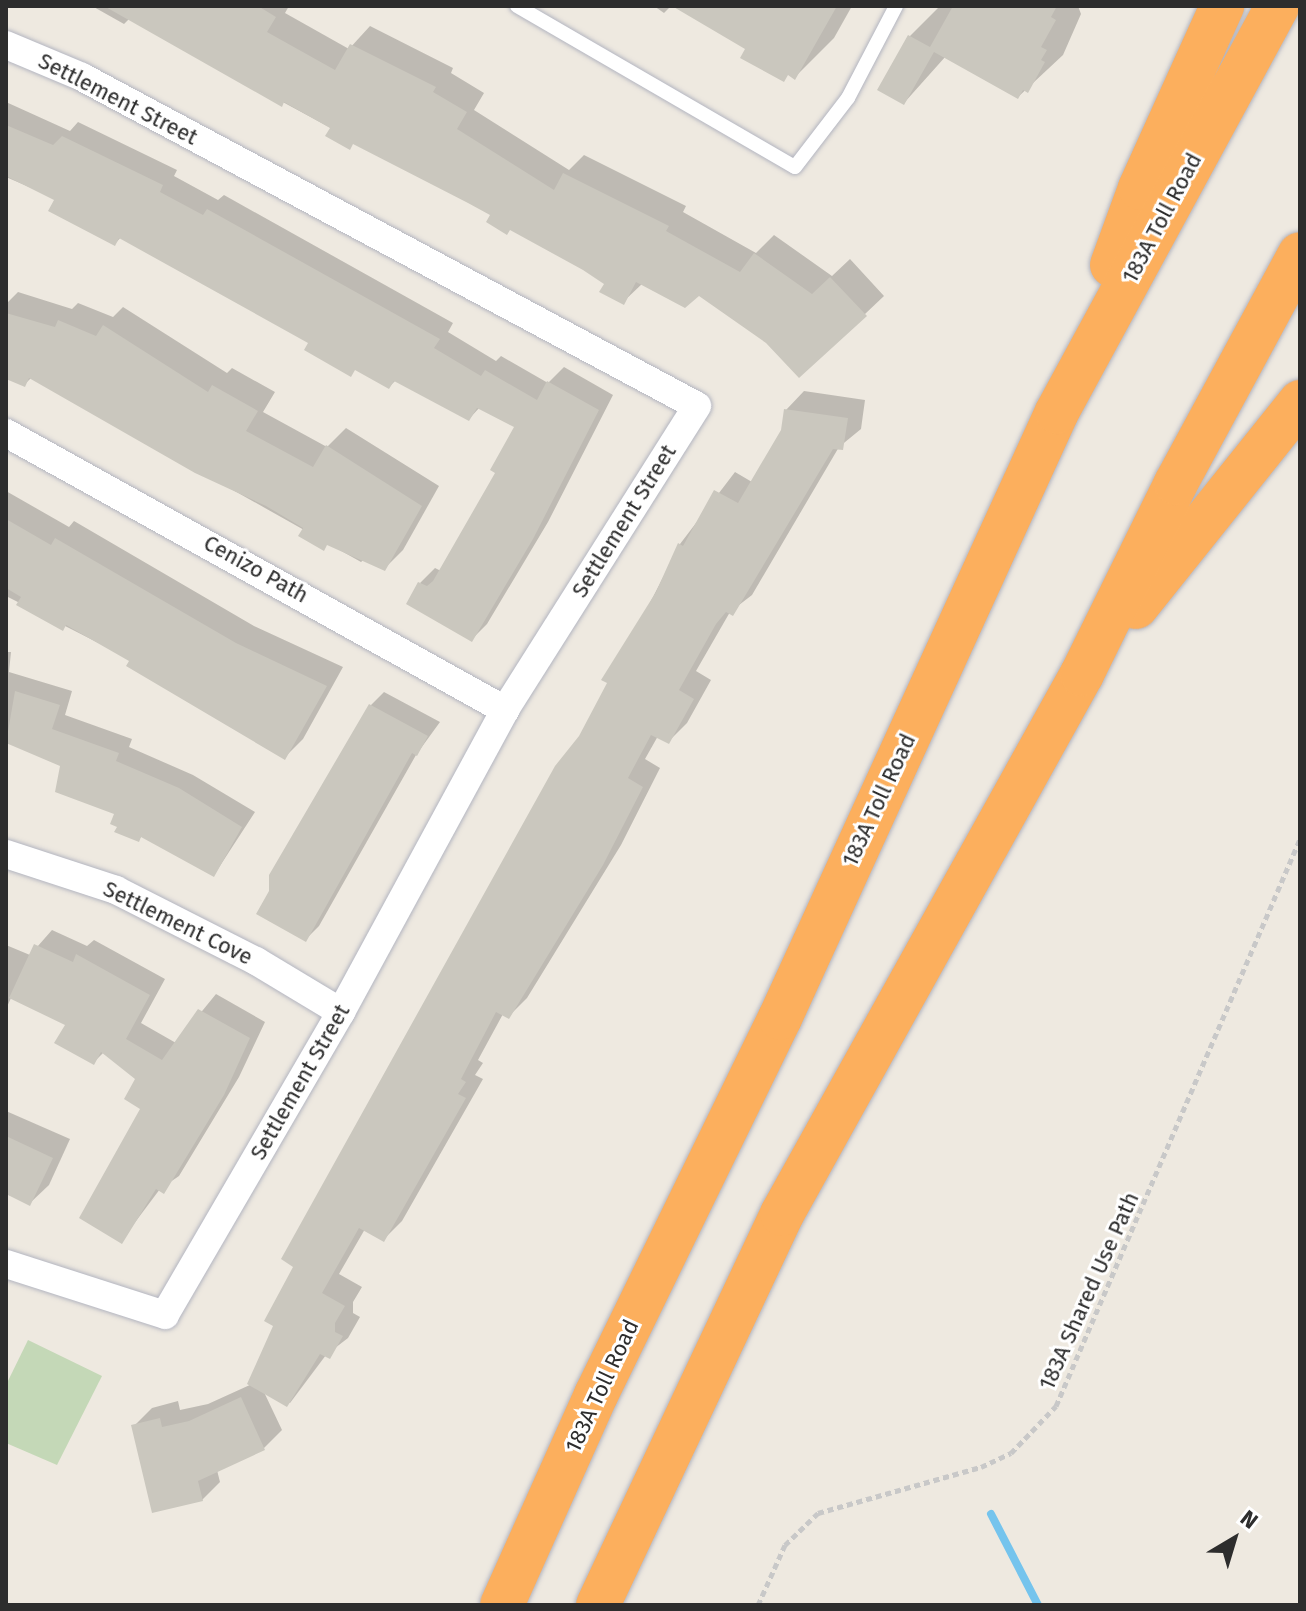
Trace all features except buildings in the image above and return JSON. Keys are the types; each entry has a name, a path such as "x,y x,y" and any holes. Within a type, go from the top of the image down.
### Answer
{"highway":[{"path":"1057,412 1140,188 1222,6"},
{"name":"183A Toll Road","path":"502,1605 596,1395 780,1018 1057,412 1277,6"},
{"path":"598,1605 782,1214 1082,674 1176,483 1300,254"},
{"path":"1082,674 1300,402"}],"street":[{"name":"Settlement Street","path":"6,45 82,77 697,406 505,710 341,1012 165,1315 6,1264"},
{"name":"Cenizo Path","path":"6,433 505,710"},
{"name":"Settlement Cove","path":"6,854 116,890 256,961 341,1012"}],"lane":[{"path":"517,6 541,12 795,167 848,98 896,6"}],"path":[{"name":"183A Shared Use Path","path":"758,1605 785,1545 818,1513 981,1467 1011,1453 1056,1406 1300,839"}],"green space":[{"path":"28,1340 102,1376 57,1465 6,1443 6,1385"}],"waterway":[{"path":"991,1514 1038,1605"}]}
